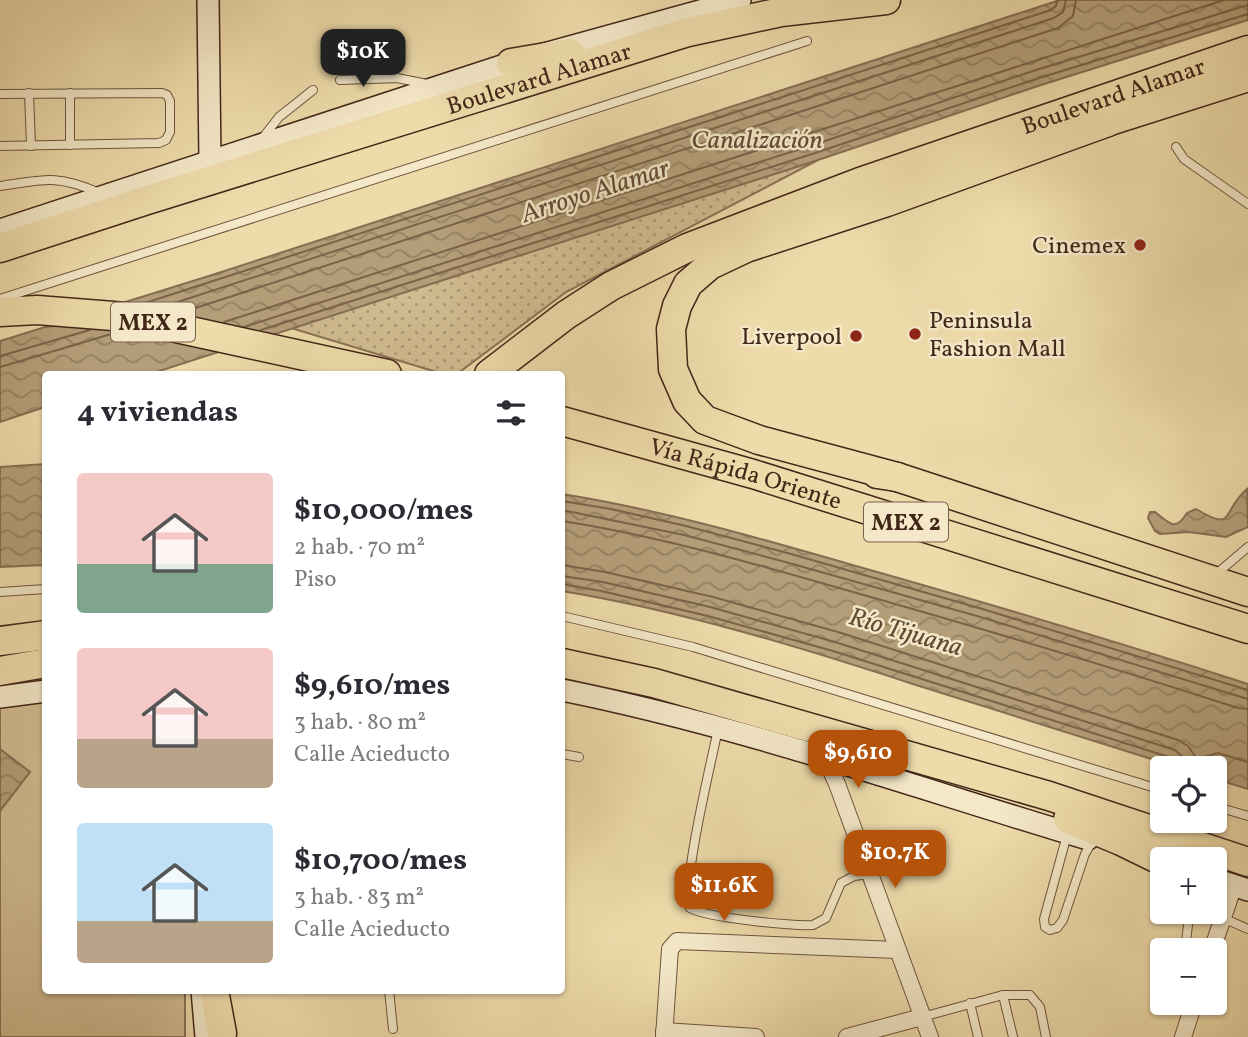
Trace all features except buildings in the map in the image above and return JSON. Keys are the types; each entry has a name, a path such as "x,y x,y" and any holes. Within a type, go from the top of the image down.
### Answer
{"highway":[{"path":"511,63 688,32 749,0"},
{"name":"Boulevard Alamar","path":"7,240 688,32 781,12 886,0"},
{"name":"Boulevard Alamar","path":"493,371 566,315 611,286 687,248 767,215 860,182 1248,50"},
{"path":"1165,103 1248,71"},
{"path":"1248,77 1108,122 887,202 746,248 710,265 688,284 677,306 671,329 673,369 687,401 705,420 759,440 897,477 1248,592"},
{"path":"860,182 936,167 1108,122"},
{"path":"7,240 210,160"},
{"name":"MEX 2","path":"0,312 37,310 126,317 374,371"},
{"name":"Vía Rápida Oriente","path":"565,422 753,474 1248,629"},
{"path":"649,444 897,477"},
{"path":"0,641 42,636"},
{"path":"2,679 42,664"},
{"path":"565,664 654,683 1080,805 1236,879"},
{"path":"565,677 621,684 654,683"},
{"path":"947,766 1150,856"},
{"path":"214,994 217,1036"}],"main road":[{"path":"208,0 210,160"},
{"path":"7,240 106,196 210,160 511,63 740,0"},
{"path":"2,679 42,690"},
{"path":"565,691 719,728 825,758 1150,858"},
{"path":"203,994 217,1036"},
{"path":"217,1036 222,994"}],"street":[{"path":"825,758 930,1037"},
{"path":"1227,906 1236,879"},
{"path":"756,1037 664,1034 670,950 677,941 897,950"},
{"path":"1188,1035 1192,1015"},
{"path":"847,1037 922,1017"}],"lane":[{"path":"0,299 807,41"},
{"path":"340,80 397,78 440,86"},
{"path":"257,145 279,117 313,90"},
{"path":"29,93 31,146"},
{"path":"70,93 70,145"},
{"path":"0,94 165,94 170,101 170,132 166,140 159,143 0,146"},
{"path":"1176,147 1184,159 1248,204"},
{"path":"0,186 54,179 106,196"},
{"path":"1209,579 1248,547"},
{"path":"0,592 42,589"},
{"path":"565,617 693,647 1150,786"},
{"path":"719,728 693,854 688,898 691,908 725,917 813,925 826,918 841,883 855,876 870,874"},
{"path":"565,755 579,757"},
{"path":"1227,810 1248,816"},
{"path":"1067,832 1044,919 1045,927 1050,930 1057,928 1063,920 1085,854 1094,840"},
{"path":"1227,920 1248,929"},
{"path":"389,994 393,1029"},
{"path":"922,1017 1003,995 1030,995 1040,1007 1046,1037"},
{"path":"1003,995 1013,1037"},
{"path":"970,1003 978,1037"}],"shaded area":[{"path":"818,160 566,292 461,371 433,371 291,328"},
{"path":"42,694 42,994 185,994 185,1037 0,1037 0,700"}],"water":[{"name":"Canalización","path":"1060,0 1248,0 1248,20 159,371 42,371 42,408 0,422 0,341"},
{"path":"42,464 42,565 0,567 0,467"},
{"path":"1247,489 1248,527 1226,537 1189,532 1160,534 1155,531 1148,518 1150,512 1155,512 1175,524 1196,509 1223,519"},
{"name":"Río Tijuana","path":"565,495 673,516 783,545 1052,623 1248,684 1248,789 1227,783 1227,756 1150,756 1150,759 785,644 652,609 565,592"},
{"path":"0,749 30,772 0,811"}],"place":[{"name":"Cinemex","path":"1140,245"},
{"name":"Peninsula Fashion Mall","path":"915,334"},
{"name":"Liverpool","path":"856,336"}],"water label":[{"name":"Arroyo Alamar","path":"595,190"}]}
